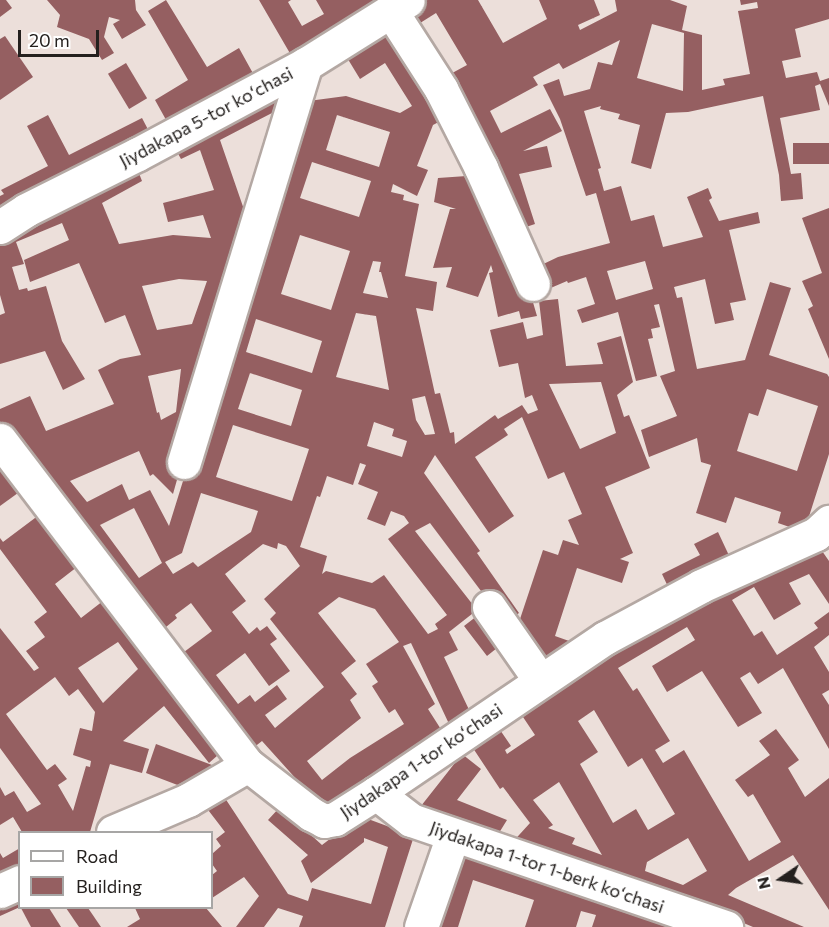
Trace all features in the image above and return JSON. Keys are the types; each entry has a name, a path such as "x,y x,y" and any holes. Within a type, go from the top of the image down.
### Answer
{"street":[{"name":"Jiydakapa 5-tor koʻchasi","path":"0,227 26,210 138,154 306,64 400,6"},
{"path":"400,6 481,168 533,284"},
{"path":"184,462 306,64"},
{"name":"Jiydakapa 1-tor koʻchasi","path":"0,440 248,765 311,814 324,821 335,819 376,793 540,680 624,628 701,586 816,534 829,522"},
{"path":"489,608 540,680"},
{"path":"115,831 189,800 248,765"},
{"name":"Jiydakapa 1-tor 1-berk koʻchasi","path":"376,793 411,820 726,927"},
{"path":"421,927 453,835"},
{"path":"0,891 18,883"}],"building":[{"path":"0,0 6,0 12,8 0,17"},
{"path":"47,0 135,0 136,10 146,25 122,39 113,24 120,20 109,17 104,37 114,53 102,60 89,39 57,27 60,15"},
{"path":"166,0 207,67 239,48 255,77 170,127 155,100 188,80 148,11"},
{"path":"259,0 291,0 288,2 302,26 324,14 316,0 386,0 295,62"},
{"path":"414,0 478,0 503,43 547,19 539,0 594,0 600,15 578,25 580,30 617,11 615,0 670,0 687,6 682,30 702,35 702,90 725,85 723,79 750,74 738,11 758,8 757,2 741,5 740,0 829,0 829,19 795,29 801,57 782,61 786,78 817,72 820,81 829,78 829,106 820,84 815,86 820,110 780,118 791,174 801,173 803,199 781,201 779,175 763,96 688,112 666,113 651,169 631,163 640,125 618,119 620,114 600,109 601,106 584,111 601,168 598,169 604,191 621,186 631,221 654,215 663,247 703,237 687,197 708,188 712,198 709,200 719,221 758,212 760,223 729,230 746,300 730,303 734,320 715,324 705,279 674,287 677,298 682,297 697,369 745,360 770,282 791,288 769,355 827,374 829,377 829,454 804,532 778,523 781,512 735,497 726,523 696,513 711,465 701,462 697,438 649,457 641,430 677,416 660,376 675,371 659,304 654,305 660,327 651,329 653,338 648,339 657,376 636,381 618,312 582,323 577,310 595,304 586,277 568,283 567,281 546,290 535,268 558,257 610,243 596,193 586,196 560,119 543,85 559,79 564,96 590,89 598,62 612,65 620,40 563,69 559,63 533,77 538,85 490,111 501,133 550,109 562,131 523,151 547,146 552,167 519,174 535,224 514,231 443,78 467,65 436,13 409,30","holes":["652,24 684,33 683,91 637,78","645,261 653,289 616,300 607,271","767,389 818,406 797,471 737,451 749,413 758,416"]},
{"path":"391,28 450,116 433,125 417,166 428,170 417,196 393,184 391,192 404,195 403,200 419,204 405,276 437,282 433,311 416,308 435,394 440,393 450,433 454,432 455,444 495,415 498,419 522,405 528,414 538,410 532,395 525,398 518,363 499,367 490,330 523,322 527,339 543,335 539,301 558,299 566,366 603,364 597,343 621,336 633,382 617,395 624,417 629,415 650,468 605,487 633,553 620,559 629,562 622,583 577,568 555,636 586,647 555,668 514,637 543,550 558,555 563,540 579,545 568,520 582,514 564,472 548,479 522,417 504,429 508,435 475,457 514,516 489,533 435,455 424,473 480,551 477,553 519,613 505,623 430,523 415,531 477,610 449,632 458,650 444,657 472,716 450,726 411,643 403,646 435,704 428,709 444,734 325,811 262,741 248,752 176,658 212,631 191,603 175,615 177,618 155,636 0,432 0,409 30,396 46,431 114,404 98,370 120,359 141,355 125,315 105,323 79,263 30,282 24,260 69,240 62,223 16,242 24,264 12,267 19,290 27,288 28,291 46,286 62,341 85,379 63,390 45,351 0,364 0,315 5,313 0,295 0,235 7,230 14,239 8,225 135,163 142,181 102,203 119,244 173,235 211,238 203,215 168,222 163,203 214,190 200,150 181,159 171,141 276,92 291,105 283,134 272,113 220,140 249,224 173,494 153,474 150,476 139,451 70,481 87,502 122,484 129,500 150,490 169,526 301,102 346,96 400,113 412,106 385,63 360,79 346,56","holes":["337,115 390,132 379,167 326,150","312,162 371,181 359,217 300,198","300,235 350,251 331,310 281,294","373,261 381,262 379,272 381,272 388,298 363,293","179,279 207,281 192,324 157,330 142,286","356,313 376,316 389,390 336,377","256,319 322,341 312,373 246,352","181,369 176,412 161,420 159,412 157,413 148,376","250,373 302,390 291,426 238,409","601,382 616,433 580,449 549,384","425,396 435,434 425,435 416,420 412,399","374,422 394,429 392,436 407,441 402,457 367,446","233,425 309,449 292,501 216,477","360,463 366,465 358,484 378,492 367,519 385,526 391,511 404,516 409,523 388,539 447,615 435,624 438,629 428,634 384,575 372,583 326,571 322,574 327,556 300,547 317,496 320,497 327,476 353,485","201,493 258,511 251,532 198,567 193,562 173,574 165,562 182,553","134,508 162,563 139,578 100,525","278,543 286,546 300,566 264,599 276,613 270,619 324,687 275,728 265,715 287,699 277,685 255,702 250,695 238,704 216,675 245,653 269,686 290,671 270,644 277,639 267,626 260,631 257,627 249,634 232,612 246,601 225,574 263,544 277,549","339,597 375,609 399,642 366,664 378,682 372,686 389,713 395,709 404,724 350,758 322,780 307,761 361,718 350,700 357,694 341,673 356,661 318,613"]},
{"path":"5,36 33,77 0,100 0,39"},
{"path":"126,63 147,98 129,109 108,74"},
{"path":"48,115 69,155 142,118 153,139 0,214 0,196 4,194 1,190 48,166 27,126"},
{"path":"793,143 829,143 829,164 793,164"},
{"path":"481,175 509,247 524,301 532,299 537,316 521,319 519,311 498,317 489,273 493,272 491,265 478,297 446,287 452,267 433,268 450,209 456,209 434,202 438,178"},
{"path":"829,208 829,359 808,309 813,306 802,281 822,273 802,218"},
{"path":"0,448 29,485 0,506"},
{"path":"51,506 86,560 55,584 81,618 112,594 227,747 209,763 164,706 123,741 149,749 142,773 110,764 90,831 21,831 13,817 0,825 0,787 5,796 14,791 27,812 41,804 0,748 0,628 34,671 39,668 26,651 45,637 34,622 47,612 0,549 0,538 3,542","holes":["118,642 138,669 103,703 78,668","55,677 69,696 78,689 95,712 92,731 80,728 73,755 91,761 90,767 86,766 73,811 58,785 67,779 55,764 47,770 6,714"]},
{"path":"718,532 733,564 671,593 662,574 700,555 694,544"},
{"path":"813,538 829,561 829,604 809,574 789,583 801,604 774,620 754,587 732,600 754,636 762,631 777,655 818,628 814,623 829,612 829,635 814,647 829,672 829,690 822,694 829,705 829,749 783,668 758,684 750,672 740,678 762,713 738,727 702,671 667,692 652,666 695,640 687,627 618,668 633,691 637,688 670,741 655,750 663,763 684,750 749,861 781,842 753,794 748,797 735,780 770,755 759,741 776,729 799,760 788,768 805,797 829,778 829,910 793,855 728,895 804,927 753,927 713,910 509,846 530,823 503,787 500,789 465,736 498,727 511,746 505,750 507,754 535,735 513,702","holes":["594,710 628,767 642,758 675,814 648,830 636,809 613,823 580,764 598,752 578,721","559,782 602,855 572,844 575,838 548,828 553,825 533,800","688,838 707,871 683,885 645,871 647,862"]},
{"path":"486,609 527,666 516,675 497,648 487,656 464,626"},
{"path":"156,744 212,765 188,789 146,773"},
{"path":"462,754 481,769 457,800 507,820 494,841 453,827 421,806"},
{"path":"219,789 288,894 308,901 312,888 371,904 388,847 364,838 364,842 311,883 301,861 308,855 268,820 280,807 322,845 360,816 414,836 385,927 299,927 303,916 278,908 264,927 236,927 259,896 244,877 213,897 213,874 217,871 213,865 213,853 221,846 216,839 225,832 202,802"},
{"path":"18,849 18,869 0,879 0,853 3,858"},
{"path":"456,851 688,927 592,927 596,915 581,911 576,927 525,927 534,900 473,880 458,927 431,927"},
{"path":"18,888 18,908 0,916 0,897"},
{"path":"22,909 50,909 61,927 31,927"},
{"path":"67,909 89,909 101,927 79,927"},
{"path":"135,909 207,909 222,927 127,927 140,919"}]}
